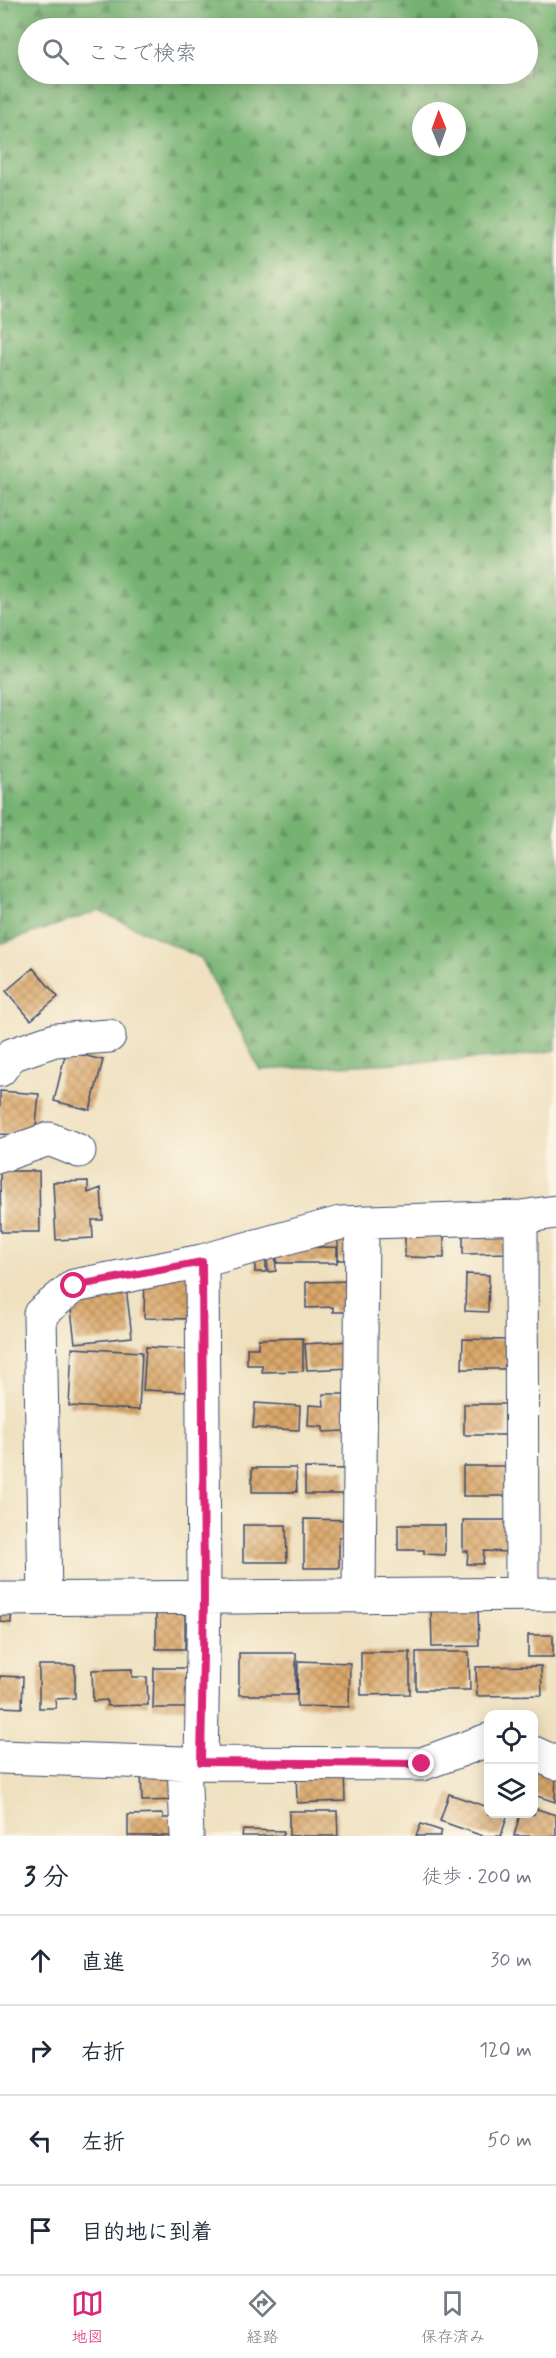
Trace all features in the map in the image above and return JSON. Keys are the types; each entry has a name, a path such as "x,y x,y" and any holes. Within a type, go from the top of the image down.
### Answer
{"street":[{"path":"4,1056 55,1040 110,1036"},
{"path":"0,1156 49,1139 79,1151"},
{"path":"45,1598 40,1314 74,1286 202,1262 340,1223 521,1217 556,1212"},
{"path":"521,1217 522,1594"},
{"path":"359,1596 362,1222"},
{"path":"187,1836 204,1598 202,1262"},
{"path":"0,1599 556,1594"},
{"path":"0,1757 192,1763 422,1764 484,1742"},
{"path":"538,1755 556,1763"}],"green space":[{"path":"0,0 556,0 556,1050 515,1057 260,1070 201,958 99,911 0,944"}],"building":[{"path":"33,968 58,997 31,1020 6,991"},
{"path":"66,1051 103,1060 90,1110 54,1101"},
{"path":"0,1091 39,1094 35,1136 0,1134"},
{"path":"0,1171 39,1171 40,1232 1,1232"},
{"path":"88,1181 88,1193 101,1188 103,1220 92,1220 93,1238 56,1240 53,1182"},
{"path":"463,1223 509,1223 510,1253 463,1254"},
{"path":"405,1224 444,1225 444,1258 405,1257"},
{"path":"357,1236 358,1260 338,1260 338,1237"},
{"path":"337,1247 337,1263 277,1263 277,1248"},
{"path":"275,1252 276,1271 268,1272 267,1253"},
{"path":"255,1253 265,1253 266,1272 255,1272"},
{"path":"145,1274 194,1275 193,1319 144,1318"},
{"path":"466,1274 489,1275 488,1312 465,1311"},
{"path":"354,1281 355,1312 333,1312 333,1307 306,1308 306,1282"},
{"path":"126,1287 132,1337 75,1343 69,1293"},
{"path":"303,1338 303,1371 262,1372 262,1365 247,1365 247,1348 258,1348 258,1339"},
{"path":"463,1339 507,1340 507,1369 462,1369"},
{"path":"350,1341 352,1368 307,1370 305,1344"},
{"path":"146,1347 189,1349 187,1392 143,1390"},
{"path":"72,1348 142,1352 139,1410 69,1406"},
{"path":"323,1394 352,1394 345,1431 323,1432 323,1427 308,1426 309,1405 324,1406"},
{"path":"255,1403 300,1406 299,1430 253,1428"},
{"path":"464,1404 506,1404 507,1435 464,1435"},
{"path":"463,1466 507,1466 508,1496 463,1496"},
{"path":"252,1468 296,1468 297,1492 252,1492"},
{"path":"305,1468 345,1469 345,1494 305,1494"},
{"path":"304,1519 354,1520 354,1537 339,1537 339,1568 304,1568"},
{"path":"463,1520 508,1520 508,1552 484,1551 483,1564 467,1564 468,1551 463,1551"},
{"path":"243,1525 286,1525 287,1562 243,1562"},
{"path":"398,1525 445,1525 445,1555 424,1554 424,1550 398,1550"},
{"path":"0,1604 12,1604 11,1623 0,1622"},
{"path":"156,1606 185,1606 185,1649 156,1649"},
{"path":"478,1609 479,1646 432,1647 431,1610"},
{"path":"528,1635 553,1635 553,1657 528,1657"},
{"path":"361,1652 410,1652 410,1694 361,1695"},
{"path":"416,1652 469,1652 470,1690 416,1690"},
{"path":"239,1653 296,1653 296,1695 239,1695"},
{"path":"298,1661 350,1663 349,1707 297,1706"},
{"path":"39,1665 75,1665 75,1698 55,1699 56,1708 39,1708"},
{"path":"541,1666 542,1695 477,1696 476,1667"},
{"path":"154,1668 197,1668 197,1708 153,1708"},
{"path":"132,1669 132,1677 147,1677 148,1705 107,1706 107,1700 93,1701 92,1670"},
{"path":"0,1676 23,1677 22,1708 0,1707"},
{"path":"538,1767 556,1772 555,1802 538,1796"},
{"path":"344,1770 345,1801 297,1803 296,1772"},
{"path":"179,1771 180,1800 142,1801 141,1772"},
{"path":"449,1794 484,1806 484,1818 507,1818 501,1836 483,1836 440,1821"},
{"path":"538,1809 556,1815 556,1836 514,1836 519,1818 538,1818"},
{"path":"289,1811 337,1811 338,1836 289,1836"},
{"path":"163,1814 163,1818 174,1818 175,1836 128,1836 128,1815"},
{"path":"421,1824 442,1831 440,1836 416,1836"},
{"path":"243,1830 284,1831 283,1836 242,1836"}],"route":[{"path":"74,1286 202,1262 204,1598 201,1762 422,1764"}]}
